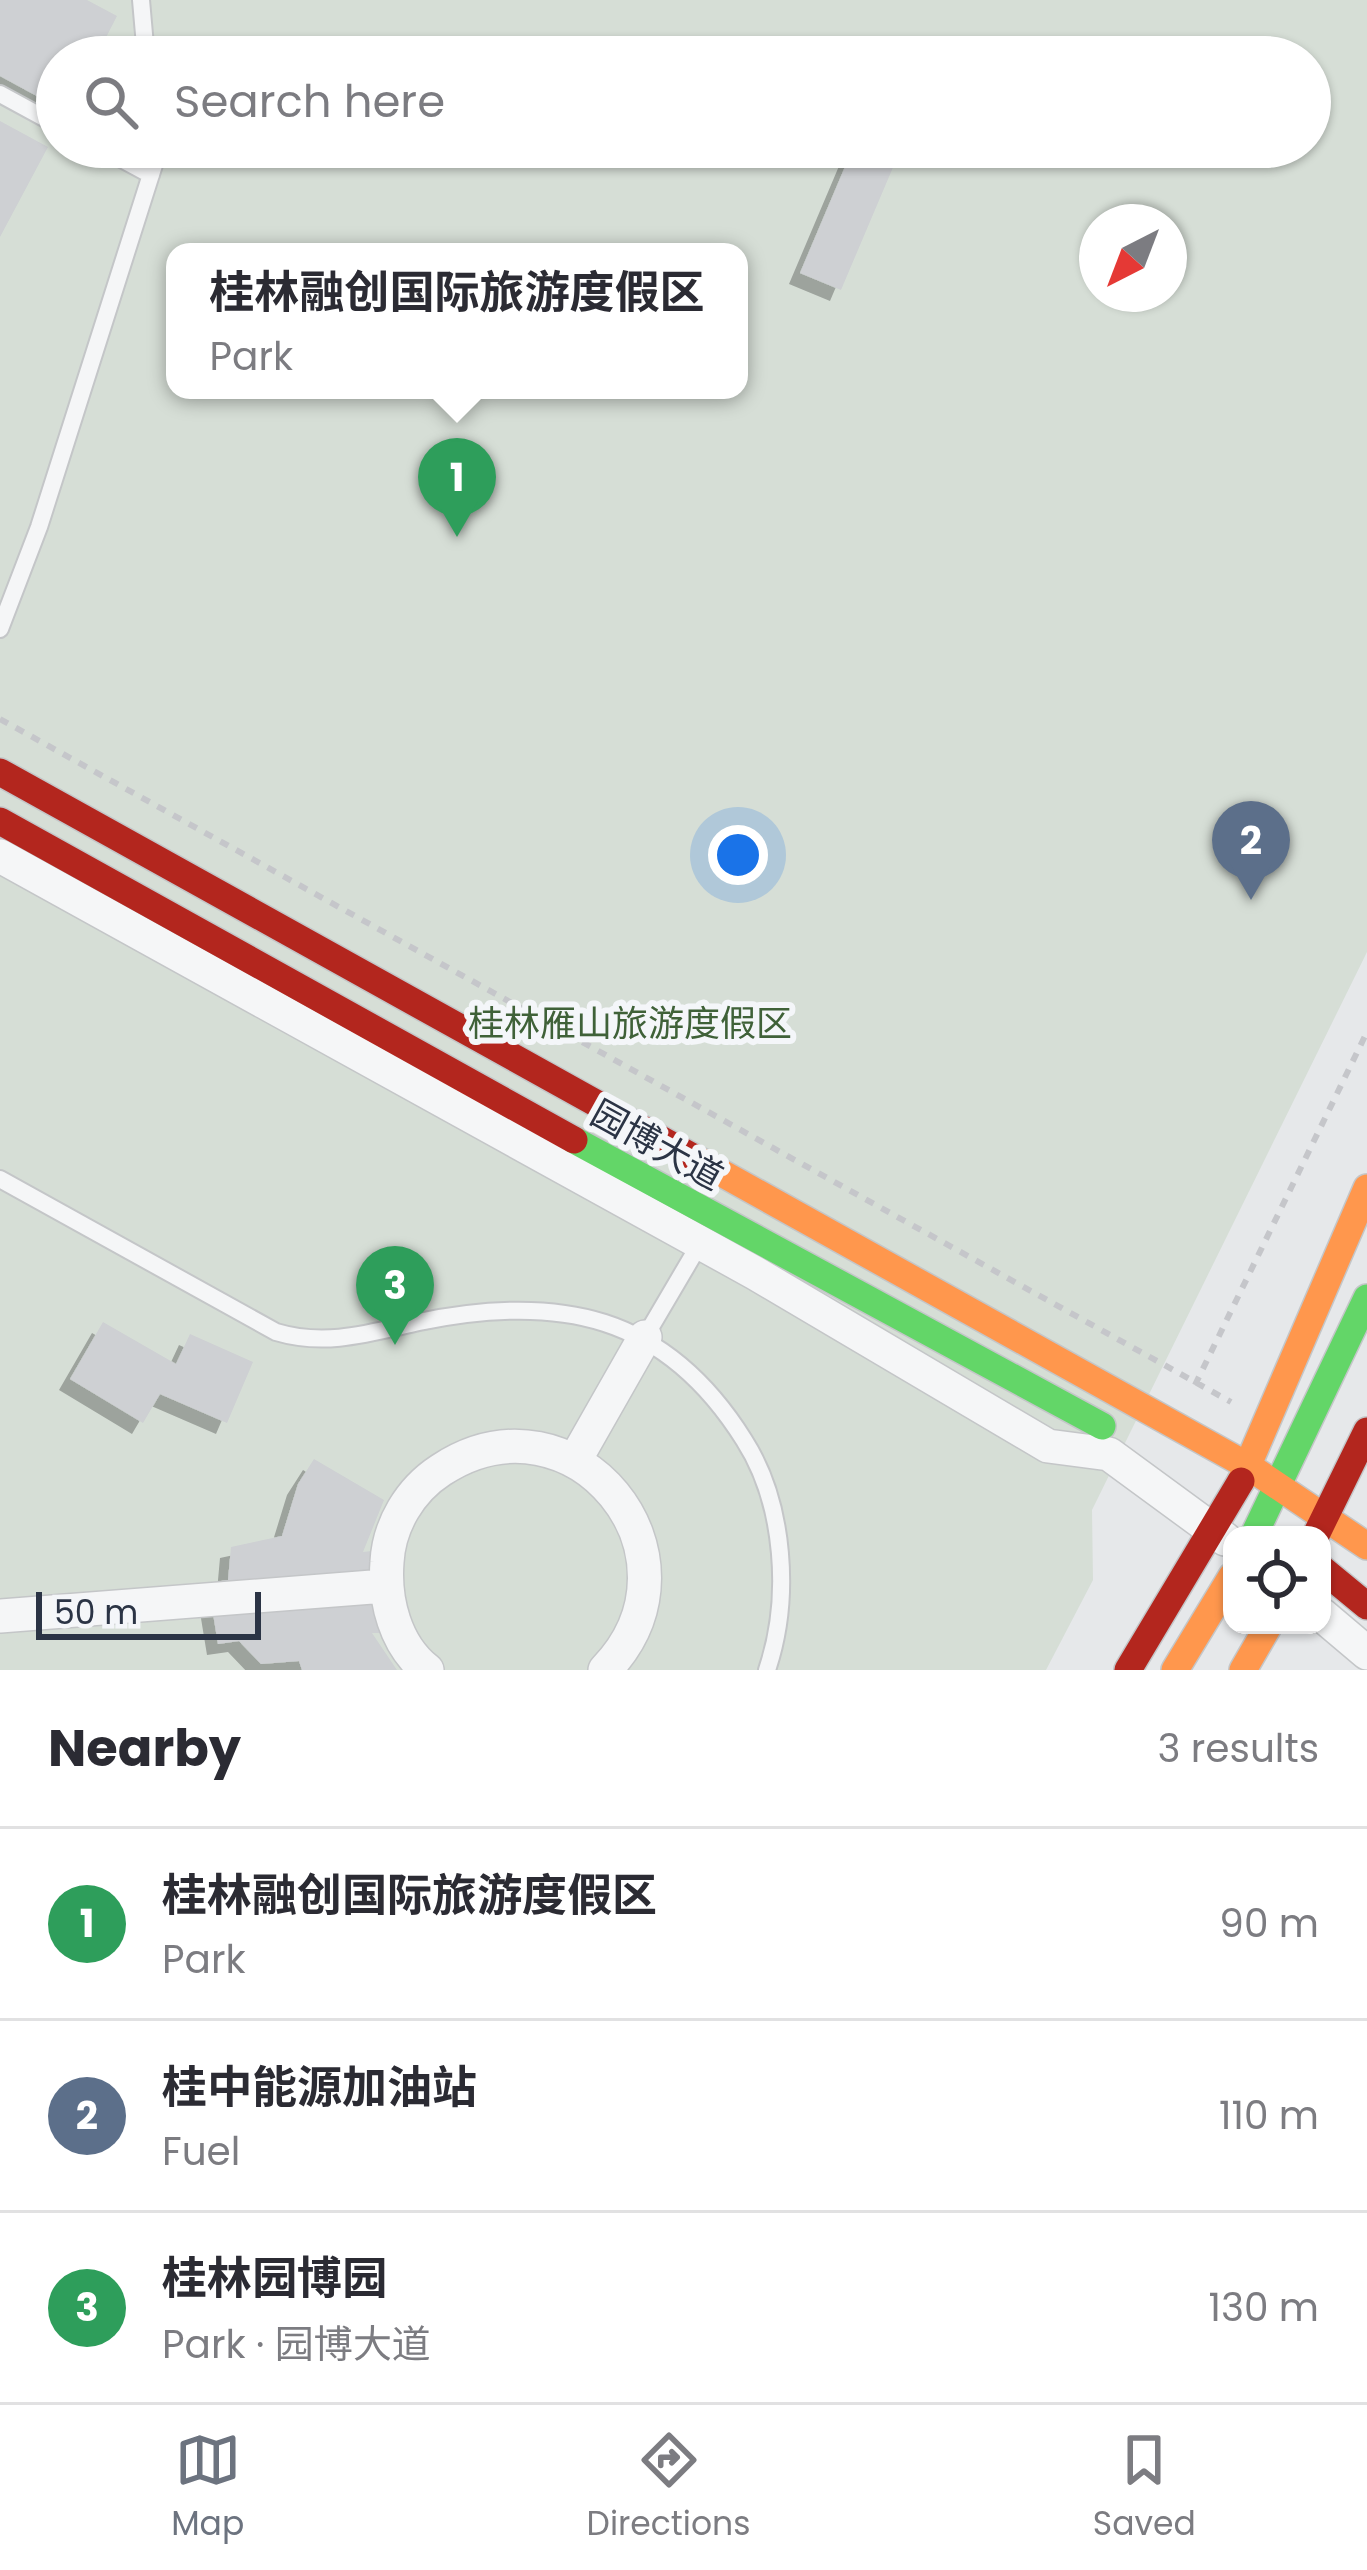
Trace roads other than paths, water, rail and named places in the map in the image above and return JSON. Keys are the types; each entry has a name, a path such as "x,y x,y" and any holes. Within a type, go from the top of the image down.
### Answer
{"main road":[{"path":"0,772 1240,1482 1278,1483 1321,1526 1358,1475 1367,1431"},
{"name":"园博大道","path":"0,821 708,1231 1186,1471 1240,1482 1245,1526"},
{"path":"1245,1526 1240,1482 1367,1188"},
{"path":"1251,1526 1278,1483 1367,1298"},
{"path":"1331,1530 1367,1546"},
{"path":"1128,1670 1223,1561"},
{"path":"1331,1576 1367,1606"},
{"path":"1175,1670 1223,1591"},
{"path":"1243,1670 1264,1634"},
{"path":"1268,1670 1269,1634"}],"street":[{"path":"0,856 708,1231 1048,1446 1108,1454 1232,1526"},
{"path":"575,1460 645,1337"},
{"path":"427,1670 396,1628 385,1586 388,1547 402,1510 427,1479 460,1458 498,1447 537,1447 575,1460 605,1482 628,1511 642,1546 646,1584 638,1621 604,1670"},
{"path":"0,1616 385,1586"},
{"path":"1331,1626 1357,1654"}],"lane":[{"path":"141,0 144,36"},
{"path":"0,94 36,114"},
{"path":"138,168 151,175"},
{"path":"0,629 39,527 152,168"},
{"path":"0,1179 276,1332 310,1342 471,1312 542,1310 606,1322 645,1337 713,1391 754,1456 776,1524 780,1579 778,1640 767,1670"},
{"path":"645,1337 708,1231"}],"place":[{"name":"桂林融创国际旅游度假区","path":"457,537"},
{"name":"桂中能源加油站","path":"1251,900"},
{"name":"桂林园博园","path":"395,1345"}],"park label":[{"name":"桂林雁山旅游度假区","path":"630,1023"}]}
